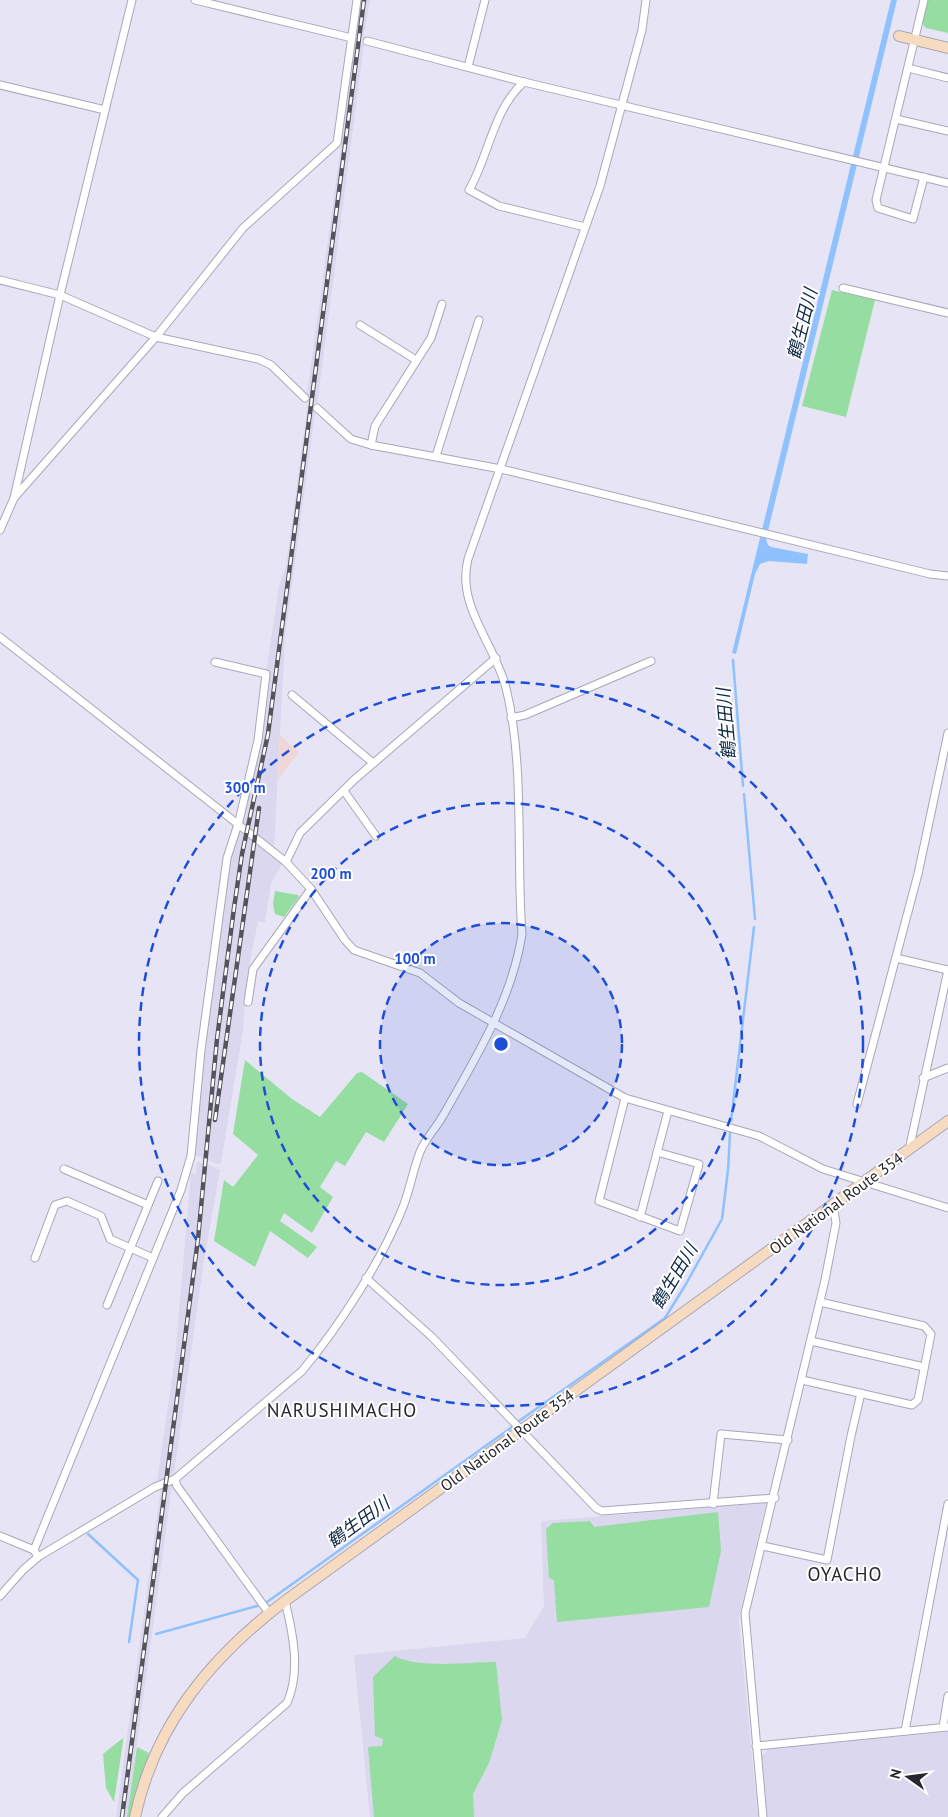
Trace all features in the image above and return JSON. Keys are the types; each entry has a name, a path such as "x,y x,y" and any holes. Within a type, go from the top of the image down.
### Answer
{"street":[{"path":"0,530 14,498 60,295 132,0"},
{"path":"195,0 352,38"},
{"path":"14,498 156,337 243,228 337,143 357,0"},
{"path":"468,67 485,0"},
{"path":"0,1596 23,1570 38,1557 155,1487 175,1479 302,1371 317,1353 366,1278 402,1207 420,1151 440,1122 495,1024 520,948 522,934 519,818 511,718 506,688 496,658 473,612 466,592 464,576 600,186 642,30 646,0"},
{"path":"924,0 876,200 878,208 914,219 924,177"},
{"path":"899,36 948,48"},
{"path":"367,41 524,82 948,183"},
{"path":"908,68 948,78"},
{"path":"524,82 516,89 502,111 480,171 469,190 499,206 586,227"},
{"path":"0,85 105,110"},
{"path":"896,119 948,131"},
{"path":"0,280 60,295 156,337 258,358 271,365 305,398"},
{"path":"843,288 948,313"},
{"path":"371,445 375,426 431,338 442,304"},
{"path":"436,456 479,320"},
{"path":"360,325 416,360"},
{"path":"317,408 351,440 501,469 761,531 930,574 948,576"},
{"path":"0,637 286,862 311,889 345,940 354,950 420,973 459,1002 495,1024 625,1098 760,1136 823,1169 948,1208"},
{"path":"286,862 300,833 373,763 496,658"},
{"path":"511,718 525,716 651,661"},
{"path":"34,1550 181,1190 191,1156 200,1050 228,852 258,740 266,674 215,662"},
{"path":"292,695 373,763"},
{"path":"858,1104 918,874 948,733"},
{"path":"344,791 376,836"},
{"path":"248,1002 253,969 311,889"},
{"path":"896,958 948,970 923,1078 909,1150"},
{"path":"923,1078 948,1068"},
{"path":"625,1098 599,1201 680,1232 699,1164 657,1152"},
{"path":"640,1217 668,1111"},
{"name":"Old National Route 354","path":"135,1817 144,1781 157,1750 190,1694 223,1653 269,1613 948,1122"},
{"path":"64,1170 148,1205"},
{"path":"107,1305 158,1181"},
{"path":"35,1258 55,1205 67,1201 101,1216 110,1239 153,1258"},
{"path":"763,1817 745,1613 763,1546 820,1302 836,1223 833,1206"},
{"path":"366,1278 432,1338 596,1508 602,1511 774,1498"},
{"path":"802,1380 912,1405 918,1400 931,1334 924,1326 820,1302"},
{"path":"811,1341 924,1368"},
{"path":"763,1546 827,1560 861,1393"},
{"path":"713,1504 722,1434 788,1440"},
{"path":"175,1479 177,1486 269,1613"},
{"path":"905,1731 948,1504"},
{"path":"0,1536 34,1550 38,1557"},
{"path":"162,1817 183,1793 287,1703 293,1690 294,1660 293,1633 285,1601"},
{"path":"756,1746 946,1727 948,1696"}],"shaded area":[{"path":"360,0 370,0 363,39 355,36"},
{"path":"355,42 364,44 317,405 307,395"},
{"path":"308,403 315,412 285,637 274,850 240,824 247,796 251,795 254,783 250,781 279,586 286,566"},
{"path":"280,735 299,752 278,779"},
{"path":"238,832 243,833 282,864 271,884 265,922 258,922 247,976 243,1030 221,1163 217,1164 194,1154 203,1053 229,859"},
{"path":"197,1162 220,1170 204,1260 174,1474 170,1479 157,1481 175,1358 191,1173 196,1174"},
{"path":"172,1486 127,1817 116,1817 161,1488"},
{"path":"766,1503 740,1611 739,1623 758,1817 370,1817 354,1655 525,1638 544,1606 541,1521"},
{"path":"948,1732 948,1817 767,1817 762,1756 768,1749"}],"green space":[{"path":"928,0 948,0 948,33 926,28 922,23"},
{"path":"832,290 875,300 846,417 802,406"},
{"path":"275,891 298,895 299,897 284,917 275,914 273,904"},
{"path":"245,1060 292,1099 320,1117 357,1073 362,1072 408,1104 384,1142 366,1132 345,1166 336,1161 320,1187 333,1197 312,1233 284,1213 280,1221 317,1247 308,1258 270,1231 255,1267 214,1241 224,1180 233,1187 258,1155 233,1134"},
{"path":"718,1512 721,1551 709,1607 557,1622 554,1580 549,1578 546,1529 553,1523 590,1521 594,1527"},
{"path":"395,1656 405,1660 430,1664 496,1662 502,1720 489,1763 473,1794 474,1817 374,1817 368,1747 382,1746 383,1739 375,1736 373,1677"},
{"path":"123,1738 114,1802 106,1788 103,1754"},
{"path":"137,1747 149,1753 130,1817 127,1817"}],"water":[{"path":"891,0 897,0 766,539 771,547 808,554 807,564 769,561 760,564 755,574 736,654 732,653"}],"waterway":[{"name":"鶴生田川","path":"733,660 743,786"},
{"name":"鶴生田川","path":"744,794 755,919"},
{"name":"鶴生田川","path":"731,1121 754,927"},
{"name":"鶴生田川","path":"519,1421 665,1318 722,1219 730,1133"},
{"name":"鶴生田川","path":"267,1602 512,1427"},
{"name":"鶴生田川","path":"88,1534 138,1580 129,1642"},
{"name":"鶴生田川","path":"156,1634 257,1606"}],"railway":[{"path":"122,1817 198,1239 217,1039 234,908 242,854 268,734 364,0"},
{"path":"215,1120 259,808"}],"district":[{"name":"NARUSHIMACHO","path":"342,1410"},
{"name":"OYACHO","path":"845,1574"}]}
